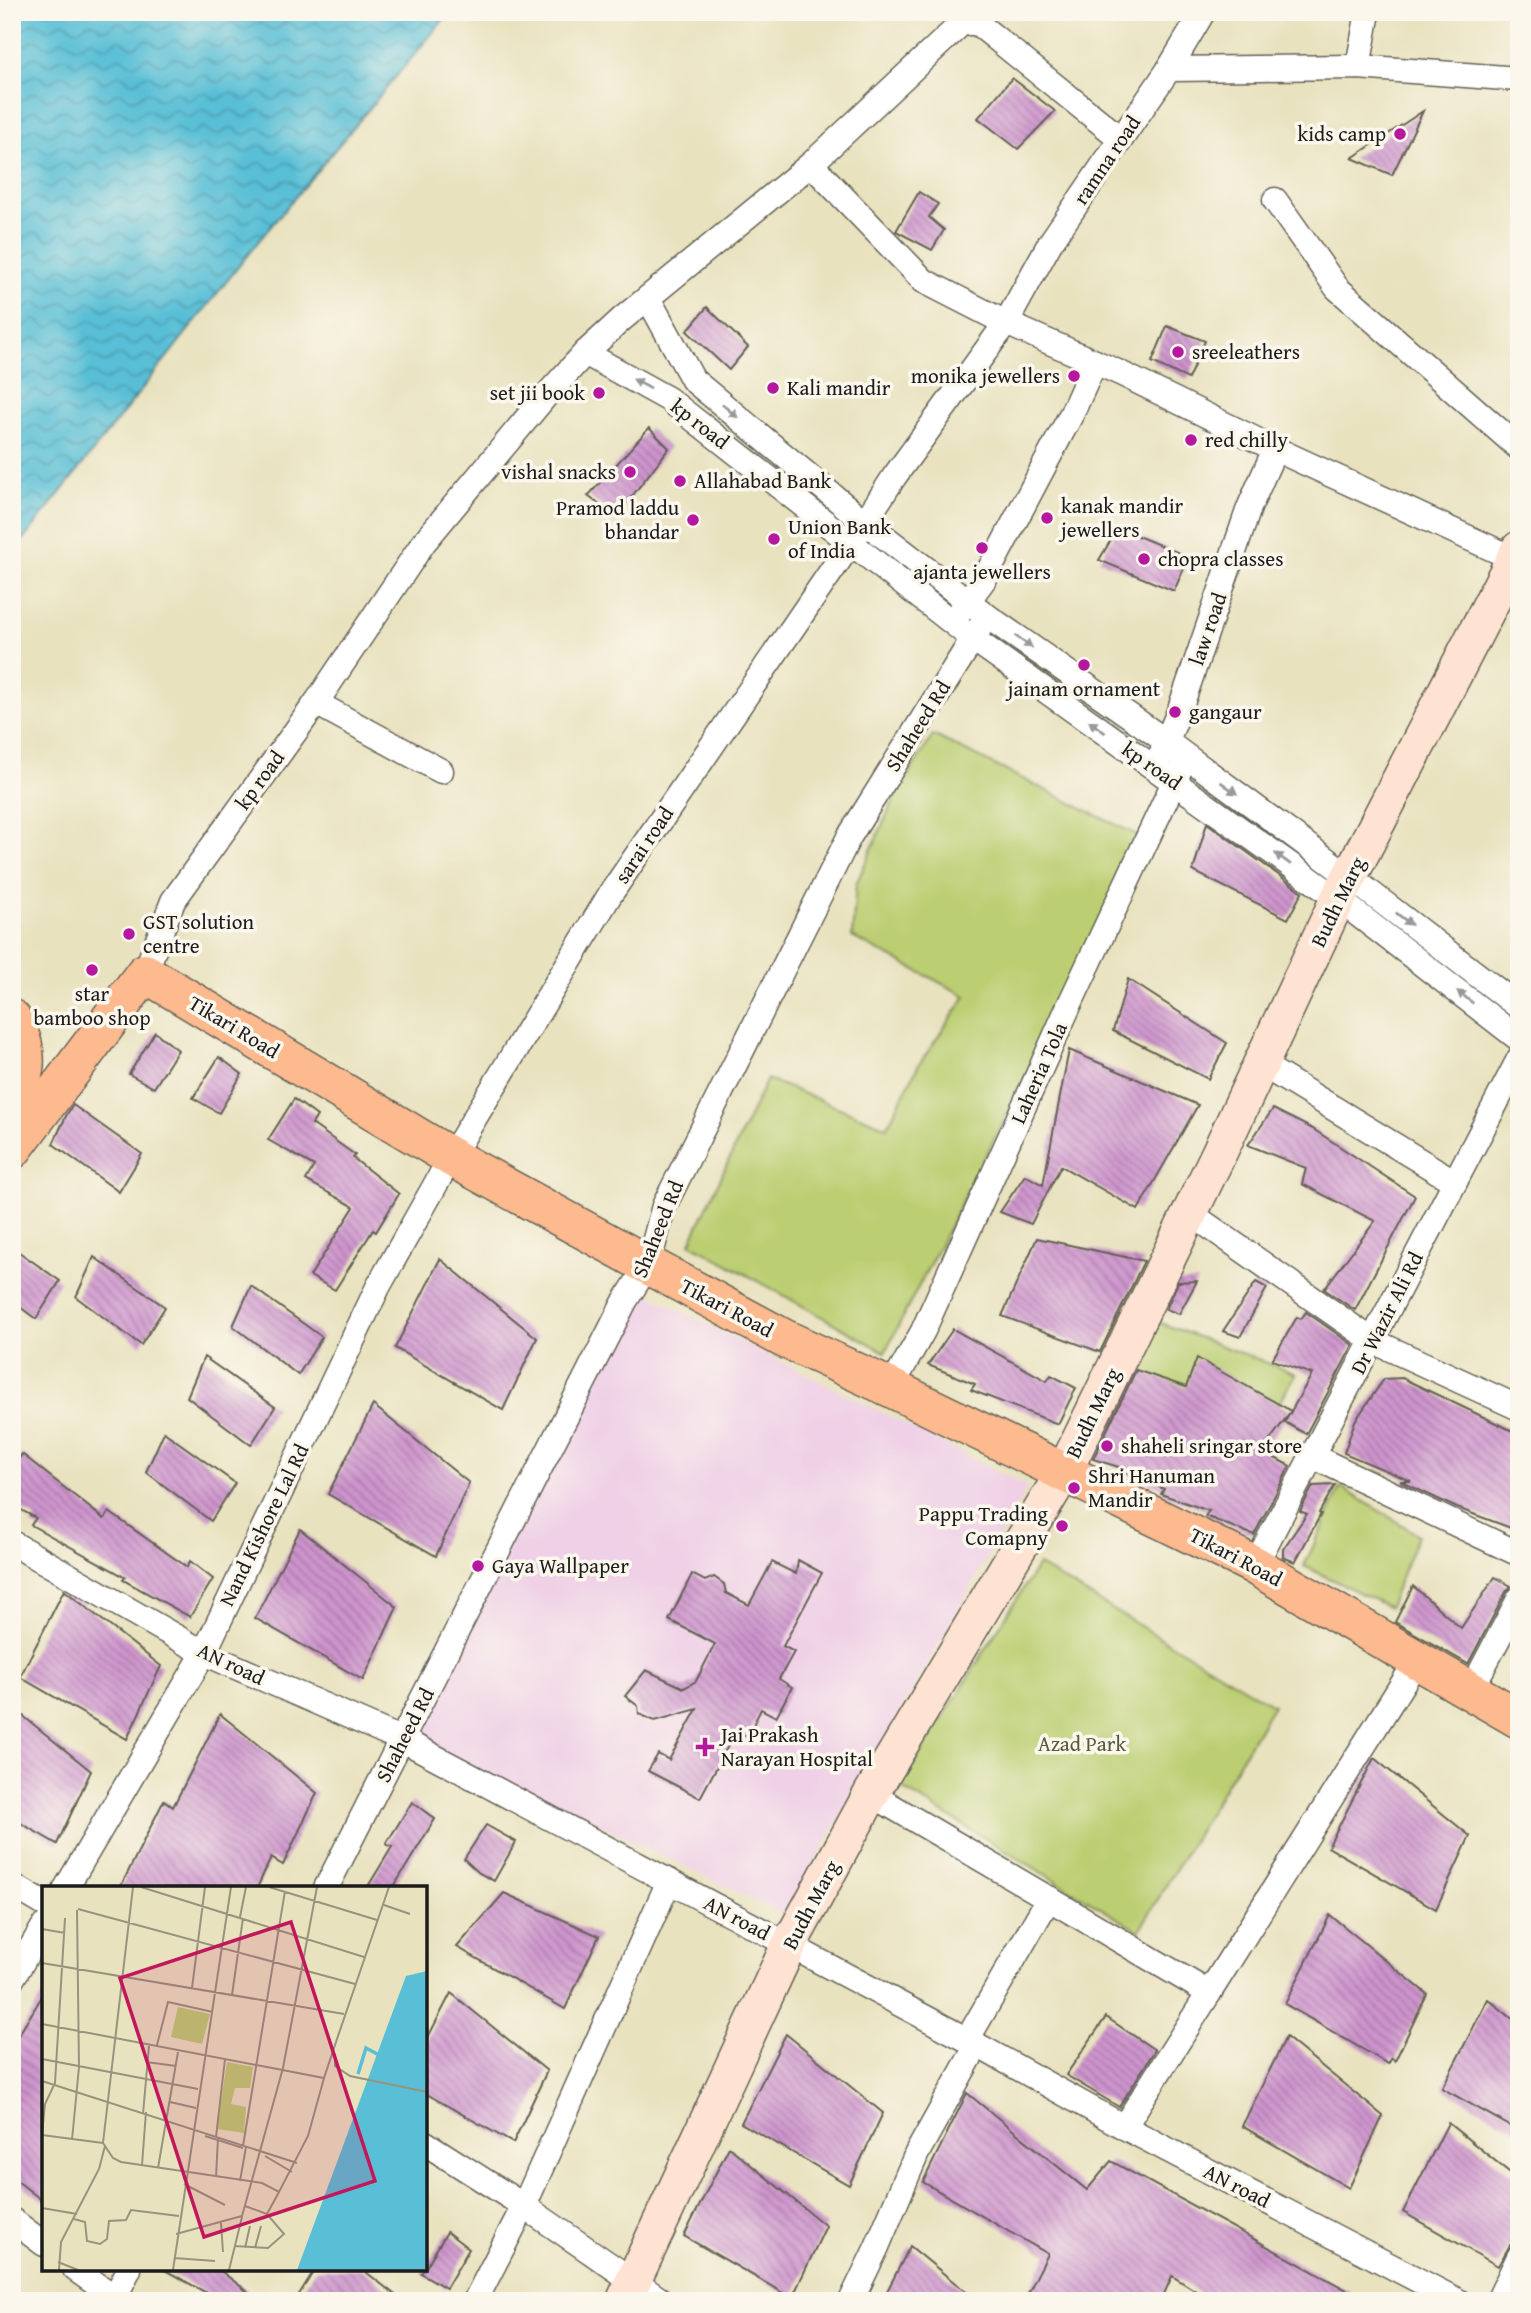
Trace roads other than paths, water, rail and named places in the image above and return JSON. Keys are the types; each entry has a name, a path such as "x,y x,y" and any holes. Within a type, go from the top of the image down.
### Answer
{"highway":[{"name":"Tikari Road","path":"145,973 450,1157 648,1265 783,1338 1252,1564 1519,1719"},
{"path":"12,1150 145,973"},
{"path":"12,1019 21,1034 26,1064 24,1077 12,1102"}],"street":[{"name":"ramna road","path":"858,532 894,477 1006,323 1050,243 1169,69 1203,12"},
{"path":"1357,67 1368,12"},
{"path":"585,353 811,164 965,18 977,23 1121,139"},
{"path":"1169,69 1357,67 1519,79"},
{"path":"811,164 924,281 1006,323 1095,362 1275,449 1517,556"},
{"path":"1275,200 1337,288 1519,448"},
{"name":"kp road","path":"648,298 693,380 952,622 1164,774 1344,888 1519,1007"},
{"name":"kp road","path":"145,973 173,901 316,703 424,542 543,399 585,353 668,399 1167,742 1344,888 1519,1039"},
{"name":"Shaheed Rd","path":"327,1886 625,1301 648,1265 664,1206 849,837 972,638 985,578 1072,413 1095,362"},
{"name":"law road","path":"1164,774 1167,742 1250,508 1275,449"},
{"name":"sarai road","path":"450,1157 611,893 858,532"},
{"name":"Budh Marg","path":"640,2294 789,1945 871,1794 1064,1472 1344,888 1517,556"},
{"name":"Shaheed Rd","path":"952,622 977,609"},
{"path":"316,703 441,771"},
{"name":"Laheria Tola","path":"891,1388 923,1331 1164,774 1187,757"},
{"name":"Dr Wazir Ali Rd","path":"1252,1564 1263,1550 1519,1059"},
{"path":"1261,1064 1455,1182"},
{"name":"Nand Kishore Lal Rd","path":"67,1886 204,1653 378,1287 450,1157"},
{"path":"1190,1213 1373,1341 1519,1408"},
{"path":"1312,1456 1519,1554"},
{"name":"AN road","path":"12,1543 204,1653 403,1740 972,2042 1124,2127 1458,2301"},
{"path":"1470,1692 1519,1599"},
{"path":"1124,2127 1418,1658"},
{"path":"871,1794 1209,1993"},
{"path":"475,2301 524,2206 668,1881"},
{"path":"12,1885 42,1903"},
{"path":"851,2301 917,2153 972,2042 1049,1899"},
{"path":"12,1979 42,1929"},
{"path":"427,2144 524,2206 640,2294"},
{"path":"12,2220 42,2242"},
{"path":"1498,2301 1519,2257"},
{"path":"78,2271 116,2300 128,2271"}],"water":[{"path":"12,12 450,12 261,238 12,554"}],"place":[{"name":"kids camp","path":"1400,134"},
{"name":"sreeleathers","path":"1178,352"},
{"name":"monika jewellers","path":"1074,376"},
{"name":"Kali mandir","path":"773,388"},
{"name":"set jii book","path":"599,393"},
{"name":"red chilly","path":"1191,440"},
{"name":"vishal snacks","path":"630,472"},
{"name":"Allahabad Bank","path":"680,481"},
{"name":"kanak mandir jewellers","path":"1047,518"},
{"name":"Pramod laddu bhandar","path":"693,520"},
{"name":"Union Bank of India","path":"774,539"},
{"name":"ajanta jewellers","path":"982,548"},
{"name":"chopra classes","path":"1144,559"},
{"name":"jainam ornament","path":"1084,665"},
{"name":"gangaur","path":"1175,712"},
{"name":"GST solution centre","path":"129,934"},
{"name":"star bamboo shop","path":"92,970"},
{"name":"shaheli sringar store","path":"1107,1446"},
{"name":"Shri Hanuman Mandir","path":"1074,1488"},
{"name":"Pappu Trading Comapny","path":"1062,1526"},
{"name":"Gaya Wallpaper","path":"478,1566"},
{"name":"Jai Prakash Narayan Hospital","path":"705,1747"}],"park label":[{"name":"Azad Park","path":"1082,1744"}]}
